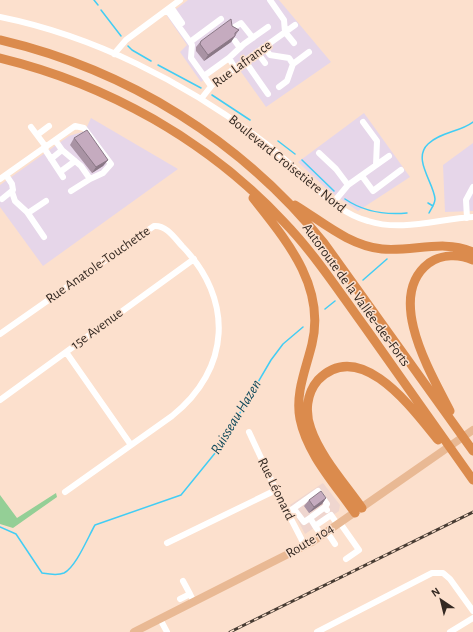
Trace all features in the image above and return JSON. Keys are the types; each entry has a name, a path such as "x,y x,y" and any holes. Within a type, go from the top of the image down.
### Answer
{"highway":[{"name":"Autoroute de la Vallée-des-Forts","path":"0,40 45,52 77,64 117,80 154,98 219,141 256,172 283,197 324,243 454,421"},
{"name":"Autoroute de la Vallée-des-Forts","path":"0,58 62,76 125,103 180,135 239,179 272,210 310,252 436,434 473,480"},
{"path":"239,179 290,247 303,270 310,289 315,311 315,324 300,389 300,418 312,451 359,510"},
{"path":"283,197 343,236 369,247 393,250 441,246 459,248 473,252"},
{"path":"473,260 453,256 442,257 431,262 418,276 411,300 413,325 419,346 454,421 473,451"},
{"path":"359,510 324,454 311,429 308,403 311,391 319,380 330,372 343,368 355,368 371,373 400,396 436,434"},
{"path":"460,464 473,483"}],"main road":[{"name":"Route 104","path":"134,632 146,629 160,619 305,546 339,524 473,430"}],"street":[{"path":"114,54 126,40 180,0"},
{"path":"270,0 284,20 285,32 294,43"},
{"path":"169,8 182,23"},
{"path":"169,8 192,45 191,58 211,86"},
{"name":"Boulevard Croisetière Nord","path":"0,17 66,35 114,54 201,99 268,146 333,203 360,219 388,225 406,225 470,217"},
{"path":"190,42 221,19"},
{"path":"230,28 241,23 253,38"},
{"name":"Rue Lafrance","path":"201,99 211,86 295,25"},
{"path":"204,76 268,27"},
{"path":"235,41 240,48"},
{"path":"264,47 270,55 289,58 293,64"},
{"path":"258,52 265,63"},
{"path":"279,87 287,81 293,64 309,52"},
{"path":"229,58 235,68"},
{"path":"245,61 268,94"},
{"path":"363,122 377,141 376,165"},
{"path":"37,135 49,126"},
{"path":"0,179 76,126 84,128 110,162 107,170 90,178 71,191"},
{"path":"31,127 62,174 75,161"},
{"path":"55,140 62,150 75,161 90,178"},
{"path":"51,159 62,150"},
{"path":"319,153 336,169 348,185"},
{"path":"333,203 348,185 389,156"},
{"path":"362,176 372,191 402,170"},
{"path":"6,175 12,184 12,192 15,201 28,213 44,236"},
{"path":"470,217 466,200 473,187"},
{"path":"2,199 12,192"},
{"path":"28,213 46,201"},
{"name":"Rue Anatole-Touchette","path":"0,334 152,226 160,226 165,228 194,259 209,281 217,307 218,339 213,362 204,380 186,404 65,492"},
{"name":"15e Avenue","path":"0,400 194,259"},
{"path":"66,352 131,444"},
{"name":"Rue Léonard","path":"248,432 287,513 305,546"},
{"path":"167,543 276,490"},
{"path":"287,513 318,491 327,504 325,507 359,550 346,559"},
{"path":"295,527 325,507"},
{"path":"294,509 304,522"},
{"path":"315,526 331,515"},
{"path":"310,518 315,526 335,544"},
{"path":"317,632 432,573 442,573 450,579 473,611"},
{"path":"182,581 194,602"},
{"path":"180,599 190,594"},
{"path":"450,632 473,618"},
{"path":"160,619 167,632"}],"shaded area":[{"path":"188,0 279,0 331,62 266,107 232,59 201,82 180,52 187,45 167,16"},
{"path":"364,113 410,177 358,211 328,190 298,162"},
{"path":"91,118 178,169 43,266 0,207 0,185 69,136 85,131"},
{"path":"473,143 473,211 445,212 443,165"},
{"path":"323,483 340,505 339,511 305,534 290,505"}],"green space":[{"path":"56,493 57,497 13,528 0,524 0,495 17,518"}],"building":[{"path":"231,19 232,26 239,30 235,33 235,36 208,55 200,44 201,41"},
{"path":"87,130 108,160 96,167 74,138"},
{"path":"321,491 326,498 314,507 309,500"}],"waterway":[{"path":"94,0 98,5"},
{"path":"101,10 121,36"},
{"path":"128,46 151,61"},
{"path":"158,65 201,88"},
{"path":"212,95 250,120"},
{"name":"Ruisseau Hazen","path":"429,213 434,205 435,199 423,164 422,157 424,150 428,144 438,137 473,122"},
{"path":"278,141 295,154"},
{"path":"302,160 334,191"},
{"path":"345,199 360,207 375,212 407,213"},
{"name":"Ruisseau Hazen","path":"428,203 433,206"},
{"name":"Ruisseau Hazen","path":"363,280 387,259"},
{"name":"Ruisseau Hazen","path":"325,309 335,301"},
{"name":"Ruisseau Hazen","path":"0,527 16,534 42,573 56,575 64,573 73,565 95,525 181,495 220,447 271,360 283,344 303,327"}],"railway":[{"path":"230,632 473,512"}]}
